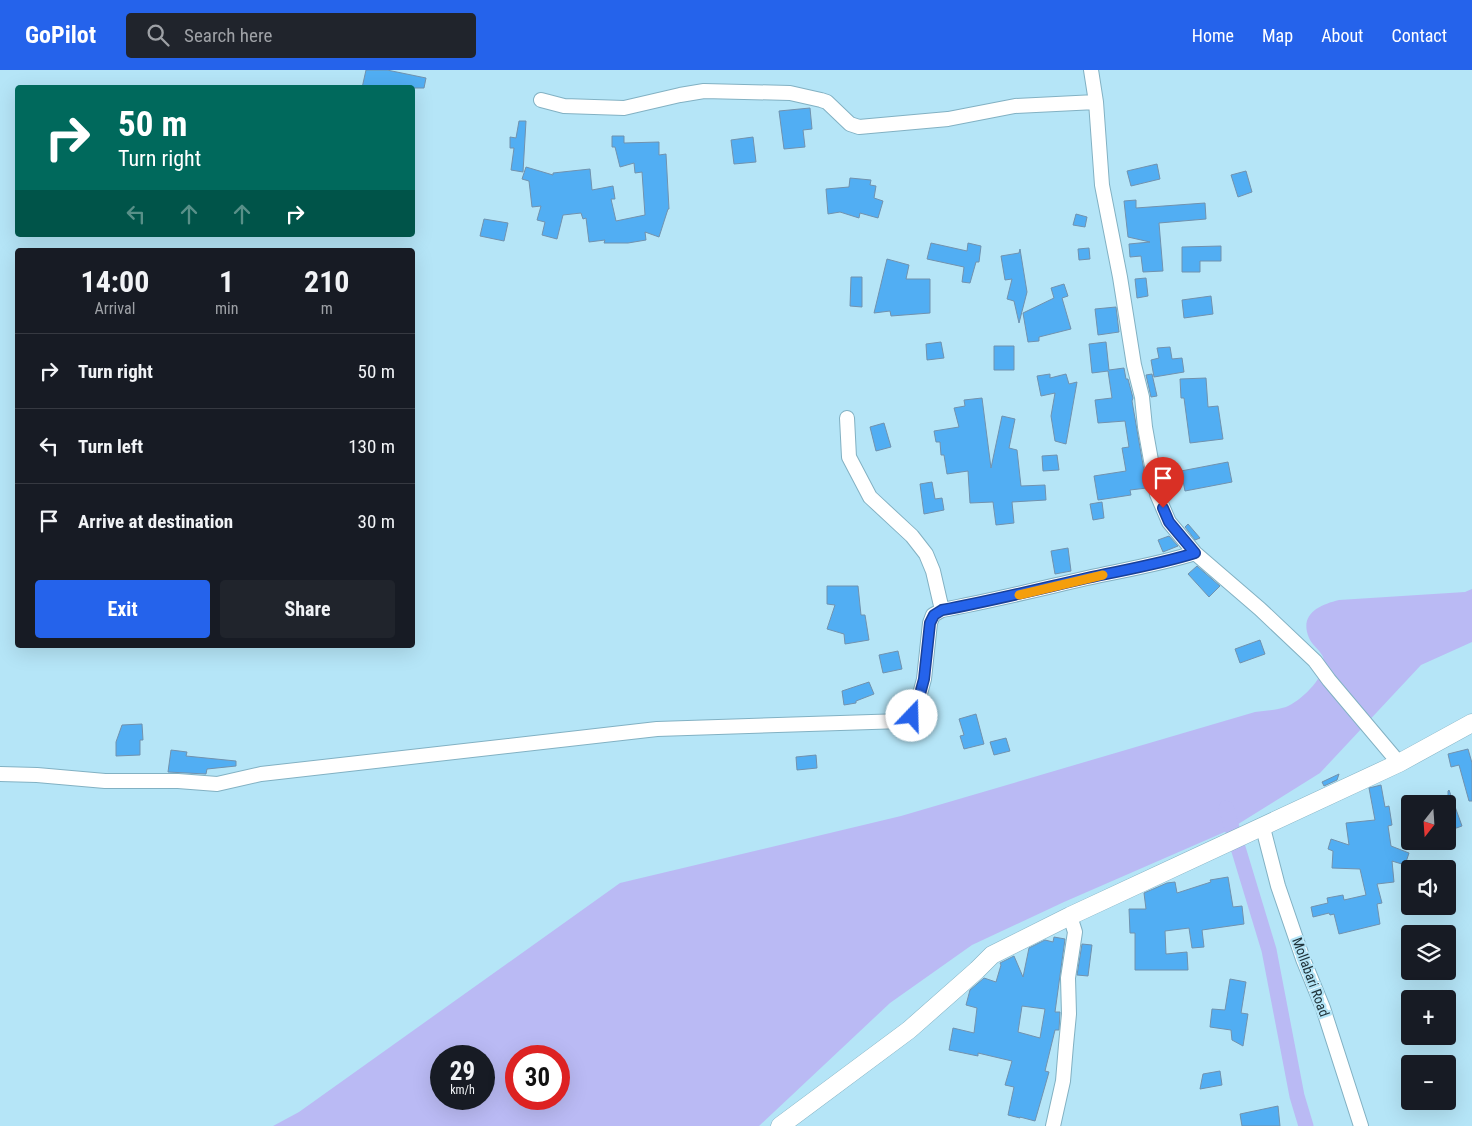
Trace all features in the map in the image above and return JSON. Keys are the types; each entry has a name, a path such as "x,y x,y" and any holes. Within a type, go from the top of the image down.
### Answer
{"street":[{"path":"1092,70 1102,185 1120,277 1157,494 1169,522 1195,553 1260,609 1315,661 1399,763"},
{"path":"541,100 564,106 624,108 704,91 790,93 827,102 850,124 859,127 948,119 1015,106 1096,102"},
{"path":"847,418 848,457 870,497 912,536 926,554 933,571 942,610"},
{"path":"0,774 37,775 105,782 178,781 217,784 260,774 657,729 903,721 912,716 916,709 924,679 930,623 934,615 942,610 1167,562 1195,553"},
{"path":"780,1126 909,1030 978,970 992,955 1070,916 1246,834 1263,828 1399,763 1472,722"},
{"name":"Mollabari Road","path":"1263,828 1278,886 1303,959 1325,1015 1361,1126"},
{"path":"1053,1126 1063,1081 1069,1014 1068,978 1075,932 1070,916"}],"water":[{"path":"1472,589 1472,642 1421,665 1320,773 1227,831 1064,902 972,945 890,1003 759,1126 273,1126 299,1112 620,883 901,816 1255,712 1286,707 1306,693 1322,672 1323,657 1310,641 1307,630 1309,617 1318,608 1339,600 1465,592"}],"building":[{"path":"366,70 387,70 426,78 424,88 415,88 415,85 363,85"},
{"path":"810,108 812,129 803,130 805,147 784,149 779,111"},
{"path":"519,121 526,121 523,172 511,170 514,148 510,148 510,137 516,138"},
{"path":"612,136 624,136 624,143 659,142 659,155 666,154 669,209 659,237 645,232 646,240 628,243 604,243 605,240 589,242 586,218 583,219 581,213 563,215 557,239 542,235 545,222 537,220 541,206 532,207 529,181 522,179 526,167 553,175 553,173 590,169 592,190 613,186 615,199 611,199 616,221 645,215 642,172 635,173 634,163 620,167 615,147 612,147"},
{"path":"753,137 756,162 734,164 731,140"},
{"path":"1157,164 1160,179 1131,186 1127,171"},
{"path":"1246,171 1252,192 1238,197 1231,175"},
{"path":"850,178 871,180 870,185 876,186 874,198 883,201 878,218 860,213 859,218 840,212 828,214 826,189 849,187"},
{"path":"1136,200 1136,208 1205,203 1206,219 1159,223 1163,271 1143,272 1141,256 1130,257 1129,244 1150,242 1128,237 1124,201"},
{"path":"1076,214 1087,217 1085,227 1073,225"},
{"path":"484,219 508,223 504,241 480,236"},
{"path":"931,243 967,251 968,243 981,246 979,262 976,262 970,283 962,282 964,267 927,259"},
{"path":"1221,246 1221,261 1200,261 1200,272 1182,272 1182,247"},
{"path":"1089,248 1090,259 1079,260 1078,249"},
{"path":"1020,249 1027,292 1019,323 1014,301 1007,299 1012,279 1005,280 1001,256 1019,253"},
{"path":"887,259 909,265 906,279 930,279 930,313 891,316 890,311 874,313"},
{"path":"851,277 862,277 862,307 850,306"},
{"path":"1146,278 1148,296 1137,298 1135,279"},
{"path":"1064,284 1068,296 1062,298 1071,329 1039,337 1039,341 1028,342 1023,313 1054,298 1051,288"},
{"path":"1211,296 1213,314 1184,318 1182,300"},
{"path":"1116,307 1119,332 1098,335 1095,309"},
{"path":"941,342 944,358 927,360 926,344"},
{"path":"1106,342 1109,370 1124,368 1126,379 1128,379 1133,398 1147,488 1130,490 1131,495 1098,500 1094,476 1126,471 1122,448 1129,447 1125,421 1098,423 1095,400 1112,398 1108,371 1092,373 1089,344"},
{"path":"994,346 1014,346 1014,370 994,370"},
{"path":"1170,347 1172,359 1182,358 1184,372 1154,377 1151,360 1159,358 1157,348"},
{"path":"1050,374 1050,378 1066,374 1069,384 1077,382 1066,444 1055,441 1051,416 1055,393 1041,396 1037,376"},
{"path":"1152,374 1157,396 1151,397 1146,375"},
{"path":"1206,378 1208,407 1218,406 1223,439 1190,443 1184,398 1181,398 1180,379"},
{"path":"982,398 991,468 1002,416 1015,419 1009,448 1017,450 1021,486 1045,485 1046,500 1012,502 1014,523 996,525 993,502 970,503 968,471 947,474 944,455 941,455 940,442 936,442 934,431 959,427 954,408 965,406 964,400"},
{"path":"884,423 891,447 876,451 870,427"},
{"path":"1057,455 1059,470 1043,471 1042,456"},
{"path":"1228,462 1232,482 1185,491 1181,471"},
{"path":"932,482 935,499 942,498 944,510 924,514 920,484"},
{"path":"1102,502 1104,518 1093,520 1090,504"},
{"path":"1188,524 1200,538 1195,540 1185,527"},
{"path":"1169,536 1178,546 1163,552 1158,540"},
{"path":"1068,548 1071,571 1055,574 1051,551"},
{"path":"1197,566 1220,586 1209,597 1188,574"},
{"path":"827,586 858,586 861,615 865,615 869,640 845,644 844,634 827,629 835,605 827,604"},
{"path":"1260,640 1265,654 1240,663 1235,649"},
{"path":"898,651 902,669 883,673 879,655"},
{"path":"869,682 874,694 856,701 856,703 844,705 842,691"},
{"path":"976,714 984,744 964,749 960,736 964,735 959,719"},
{"path":"142,724 143,740 140,740 140,755 116,756 116,742 122,725"},
{"path":"1006,738 1010,751 994,755 990,742"},
{"path":"1468,749 1472,763 1472,801 1469,801 1459,765 1451,767 1448,754"},
{"path":"171,750 187,752 186,756 236,761 236,766 207,769 206,774 168,772"},
{"path":"816,755 817,768 797,770 796,757"},
{"path":"1339,774 1337,780 1324,786 1322,782"},
{"path":"1381,785 1385,807 1389,806 1392,825 1388,826 1391,846 1409,853 1407,860 1401,860 1401,864 1392,861 1394,882 1377,884 1382,903 1377,904 1380,924 1339,934 1334,914 1330,915 1329,913 1313,917 1311,907 1328,903 1327,898 1343,895 1344,900 1366,895 1360,869 1332,868 1333,851 1328,849 1331,839 1349,845 1346,823 1375,820 1369,788"},
{"path":"1456,809 1462,826 1456,828"},
{"path":"1228,877 1233,907 1242,906 1244,924 1202,930 1204,947 1192,948 1189,928 1165,931 1166,954 1187,952 1188,970 1135,970 1135,933 1130,933 1129,909 1146,909 1144,893 1167,883 1175,882 1177,893 1211,882 1210,880"},
{"path":"1054,937 1065,939 1055,1012 1060,1012 1059,1030 1055,1030 1045,1071 1049,1072 1035,1121 1008,1115 1014,1087 1005,1085 1012,1061 978,1053 978,1056 949,1050 953,1028 974,1033 977,1008 966,1005 970,990 984,978 996,982 1000,963 1014,956 1023,977 1029,948 1045,940 1053,942","holes":["1022,1006 1045,1009 1040,1038 1018,1032"]},
{"path":"1082,944 1092,945 1088,976 1077,975"},
{"path":"1230,979 1246,982 1241,1013 1248,1014 1243,1046 1232,1040 1231,1030 1210,1027 1212,1009 1225,1010"},
{"path":"1220,1071 1222,1085 1200,1089 1203,1074"},
{"path":"1278,1106 1280,1126 1242,1126 1240,1114"}],"waterway":[{"path":"1226,808 1269,950 1297,1096 1306,1126"}],"slow traffic":[{"path":"1019,595 1103,575"}],"route":[{"path":"912,716 916,709 924,679 930,623 934,615 942,610 1044,590 1087,578 1167,562 1195,553 1169,522 1163,508"}]}
